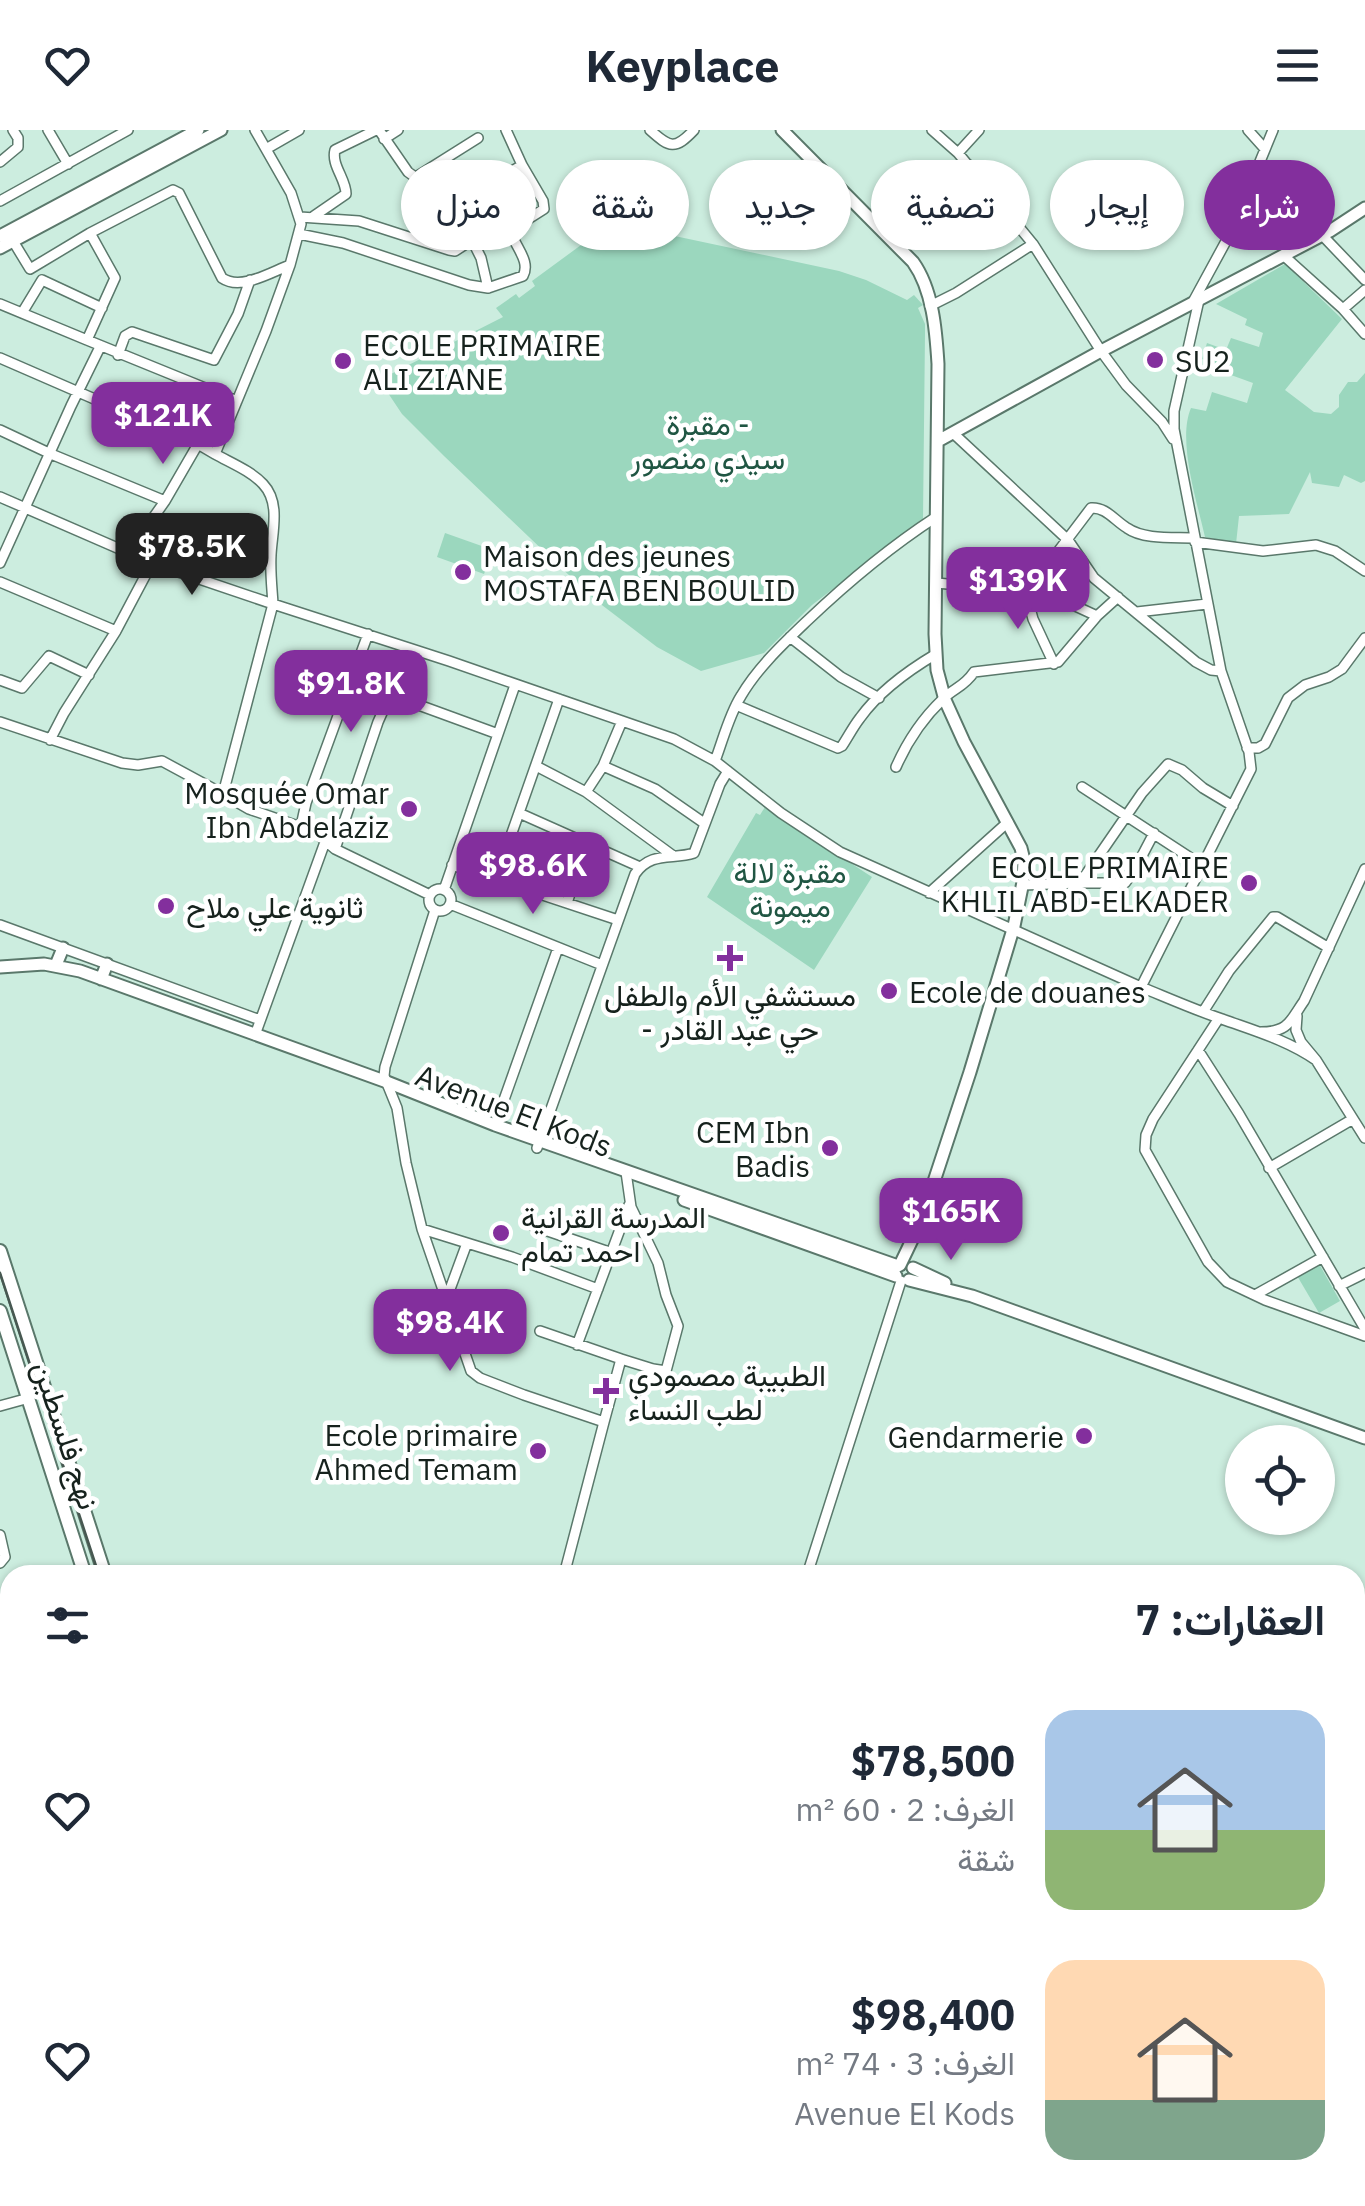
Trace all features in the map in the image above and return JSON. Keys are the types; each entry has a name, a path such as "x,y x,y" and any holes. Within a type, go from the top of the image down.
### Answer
{"main road":[{"path":"0,236 198,130"},
{"path":"0,248 221,130"},
{"path":"782,130 871,219"},
{"path":"1335,227 1365,208"},
{"path":"902,250 918,268 937,341 936,654 940,684 970,755 1022,848 1024,860 1013,931 904,1272"},
{"path":"938,441 1294,250"},
{"path":"56,965 62,948"},
{"path":"101,979 107,964"},
{"path":"0,967 56,965 389,1086"},
{"path":"0,975 42,971 78,979 389,1086"},
{"path":"181,1008 186,993"},
{"name":"Avenue El Kods","path":"389,1086 538,1145"},
{"name":"Avenue El Kods","path":"389,1086 538,1145 1365,1438"},
{"path":"0,1251 102,1565"},
{"name":"نهج فلسطين","path":"0,1311 82,1565"}],"street":[{"path":"0,162 18,147 14,130"},
{"path":"48,130 68,164"},
{"path":"102,130 108,141"},
{"path":"0,201 128,130"},
{"path":"215,454 299,234 300,217 291,193 254,130"},
{"path":"266,149 299,130"},
{"path":"312,218 346,194 333,156 335,150 398,130"},
{"path":"506,130 520,160"},
{"path":"650,130 672,145 680,144 694,130"},
{"path":"932,130 964,160"},
{"path":"958,153 979,130"},
{"path":"1248,130 1265,149"},
{"path":"1141,988 1250,774 1247,748 1221,672 1176,446 1174,411 1196,301 1231,232 1273,130"},
{"path":"379,133 401,164"},
{"path":"444,160 478,138"},
{"path":"536,189 544,209 536,214"},
{"path":"13,242 30,268 170,190 177,191 222,278 233,284 290,265"},
{"path":"300,217 359,221 401,235"},
{"path":"87,340 115,278 90,233"},
{"path":"299,234 343,243 488,288 526,272 520,250"},
{"path":"1030,240 1100,352 1168,430 1176,446"},
{"path":"930,306 1033,244"},
{"path":"1335,249 1365,280"},
{"path":"477,250 488,288"},
{"path":"1284,255 1365,333"},
{"path":"22,314 42,280 102,308"},
{"path":"118,355 125,336 132,332 214,360 238,314 250,280"},
{"path":"1342,309 1365,290"},
{"path":"0,304 237,402"},
{"path":"0,563 100,346"},
{"path":"0,358 198,444 256,478 272,498 273,604 223,794"},
{"path":"0,430 165,501"},
{"path":"953,432 1068,540 1094,578 1196,662 1221,672"},
{"path":"129,552 198,444"},
{"path":"0,497 152,563 674,740 715,761 840,852 1141,988 1295,1046 1316,1060"},
{"path":"936,583 1018,590 1032,586 1094,507 1135,532 1263,550 1316,545 1335,550 1365,571"},
{"path":"715,761 736,706 752,678 790,637 871,564 936,517"},
{"path":"50,740 152,563"},
{"path":"0,582 116,631"},
{"path":"1032,586 1096,616"},
{"path":"1005,589 1030,608 1054,664"},
{"path":"896,767 907,744 944,697 978,670 1054,664 1118,597"},
{"path":"1136,612 1207,604"},
{"path":"301,826 368,634"},
{"path":"790,637 841,677 879,698"},
{"path":"1247,748 1264,744 1294,692 1342,669 1365,638"},
{"path":"736,706 838,748 862,714 910,670 936,654"},
{"path":"0,680 22,688 49,656 89,675"},
{"path":"444,890 515,685"},
{"path":"255,1035 386,704 391,699 405,700 498,734"},
{"path":"495,881 559,700"},
{"path":"586,792 603,766 622,721"},
{"path":"0,722 130,765 162,761 249,809 315,832 330,846 430,895"},
{"path":"1080,883 1125,816 1170,763 1234,806"},
{"path":"536,766 586,792 672,855"},
{"path":"603,766 655,788 704,823"},
{"path":"538,1145 640,867 652,859 694,852 728,771"},
{"path":"1082,787 1203,866"},
{"path":"519,813 640,867"},
{"path":"929,893 1008,822"},
{"path":"1022,885 1125,883 1154,833"},
{"path":"566,903 587,842"},
{"path":"452,865 618,920"},
{"path":"1261,1032 1283,1029 1298,1008 1365,870"},
{"path":"430,895 439,889 451,899 446,909 435,910"},
{"path":"389,1086 385,1067 435,910 430,895"},
{"path":"450,904 602,965"},
{"path":"1203,1012 1272,916 1329,948"},
{"path":"0,925 260,1020"},
{"path":"495,1125 558,948"},
{"path":"1298,1008 1298,1037 1365,1138"},
{"path":"1219,1018 1153,1119 1146,1134 1145,1150 1208,1262 1227,1282 1365,1333"},
{"path":"1198,1050 1365,1333"},
{"name":"Avenue El Kods","path":"389,1086 398,1108 406,1164 422,1229 467,1365 474,1374 524,1395 604,1422"},
{"path":"1270,1168 1354,1119"},
{"path":"540,1330 653,1370 666,1370 678,1330 658,1263 630,1202 627,1176"},
{"path":"577,1345 630,1202"},
{"path":"533,1226 612,1253"},
{"path":"422,1229 598,1290"},
{"path":"446,1300 467,1243"},
{"path":"1255,1295 1323,1257"},
{"path":"810,1565 904,1272"},
{"path":"1338,1286 1365,1273"},
{"path":"567,1565 621,1359"},
{"path":"0,1406 29,1398"},
{"path":"0,1536 4,1557 0,1563"}],"green space":[{"name":"مقبرة - سيدي منصور","path":"689,239 709,243 709,250 740,250 839,271 907,300 914,295 923,305 918,308 925,324 923,520 812,605 764,653 701,671 657,647 594,599 402,414 388,393 383,378 503,317 496,308 535,286 532,281 574,250 689,250"},
{"path":"1285,264 1342,319 1285,390 1314,412 1331,414 1339,407 1339,395 1348,382 1357,382 1365,373 1365,481 1361,483 1344,475 1339,487 1312,483 1310,472 1289,514 1239,516 1236,544 1205,537 1187,454 1191,408 1206,411 1212,392 1247,403 1253,383 1231,375 1232,368 1202,359 1207,343 1226,350 1231,338 1259,347 1263,333 1245,325 1247,319 1216,304"},
{"path":"445,533 493,550 484,574 437,557"},
{"name":"مقبرة لالة ميمونة","path":"765,807 872,877 814,970 707,897 756,813 760,815"},
{"path":"525,836 574,855 563,883 514,863"},
{"path":"1318,1262 1340,1301 1319,1313 1296,1274"}],"tram line":[{"path":"0,1273 96,1565"}],"place":[{"name":"SU2","path":"1155,360"},
{"name":"ECOLE PRIMAIRE ALI ZIANE","path":"343,361"},
{"name":"Maison des jeunes MOSTAFA BEN BOULID","path":"463,572"},
{"name":"Mosquée Omar Ibn Abdelaziz","path":"409,809"},
{"name":"ECOLE PRIMAIRE KHLIL ABD-ELKADER","path":"1249,883"},
{"name":"ثانوية علي ملاح","path":"166,906"},
{"name":"مستشفي الأم والطفل - حي عبد القادر","path":"730,958"},
{"name":"Ecole de douanes","path":"889,991"},
{"name":"CEM Ibn Badis","path":"830,1148"},
{"name":"المدرسة القرانية احمد تمام","path":"501,1233"},
{"name":"الطبيبة مصمودي لطب النساء","path":"606,1391"},
{"name":"Gendarmerie","path":"1084,1436"},
{"name":"Ecole primaire Ahmed Temam","path":"538,1451"}]}
